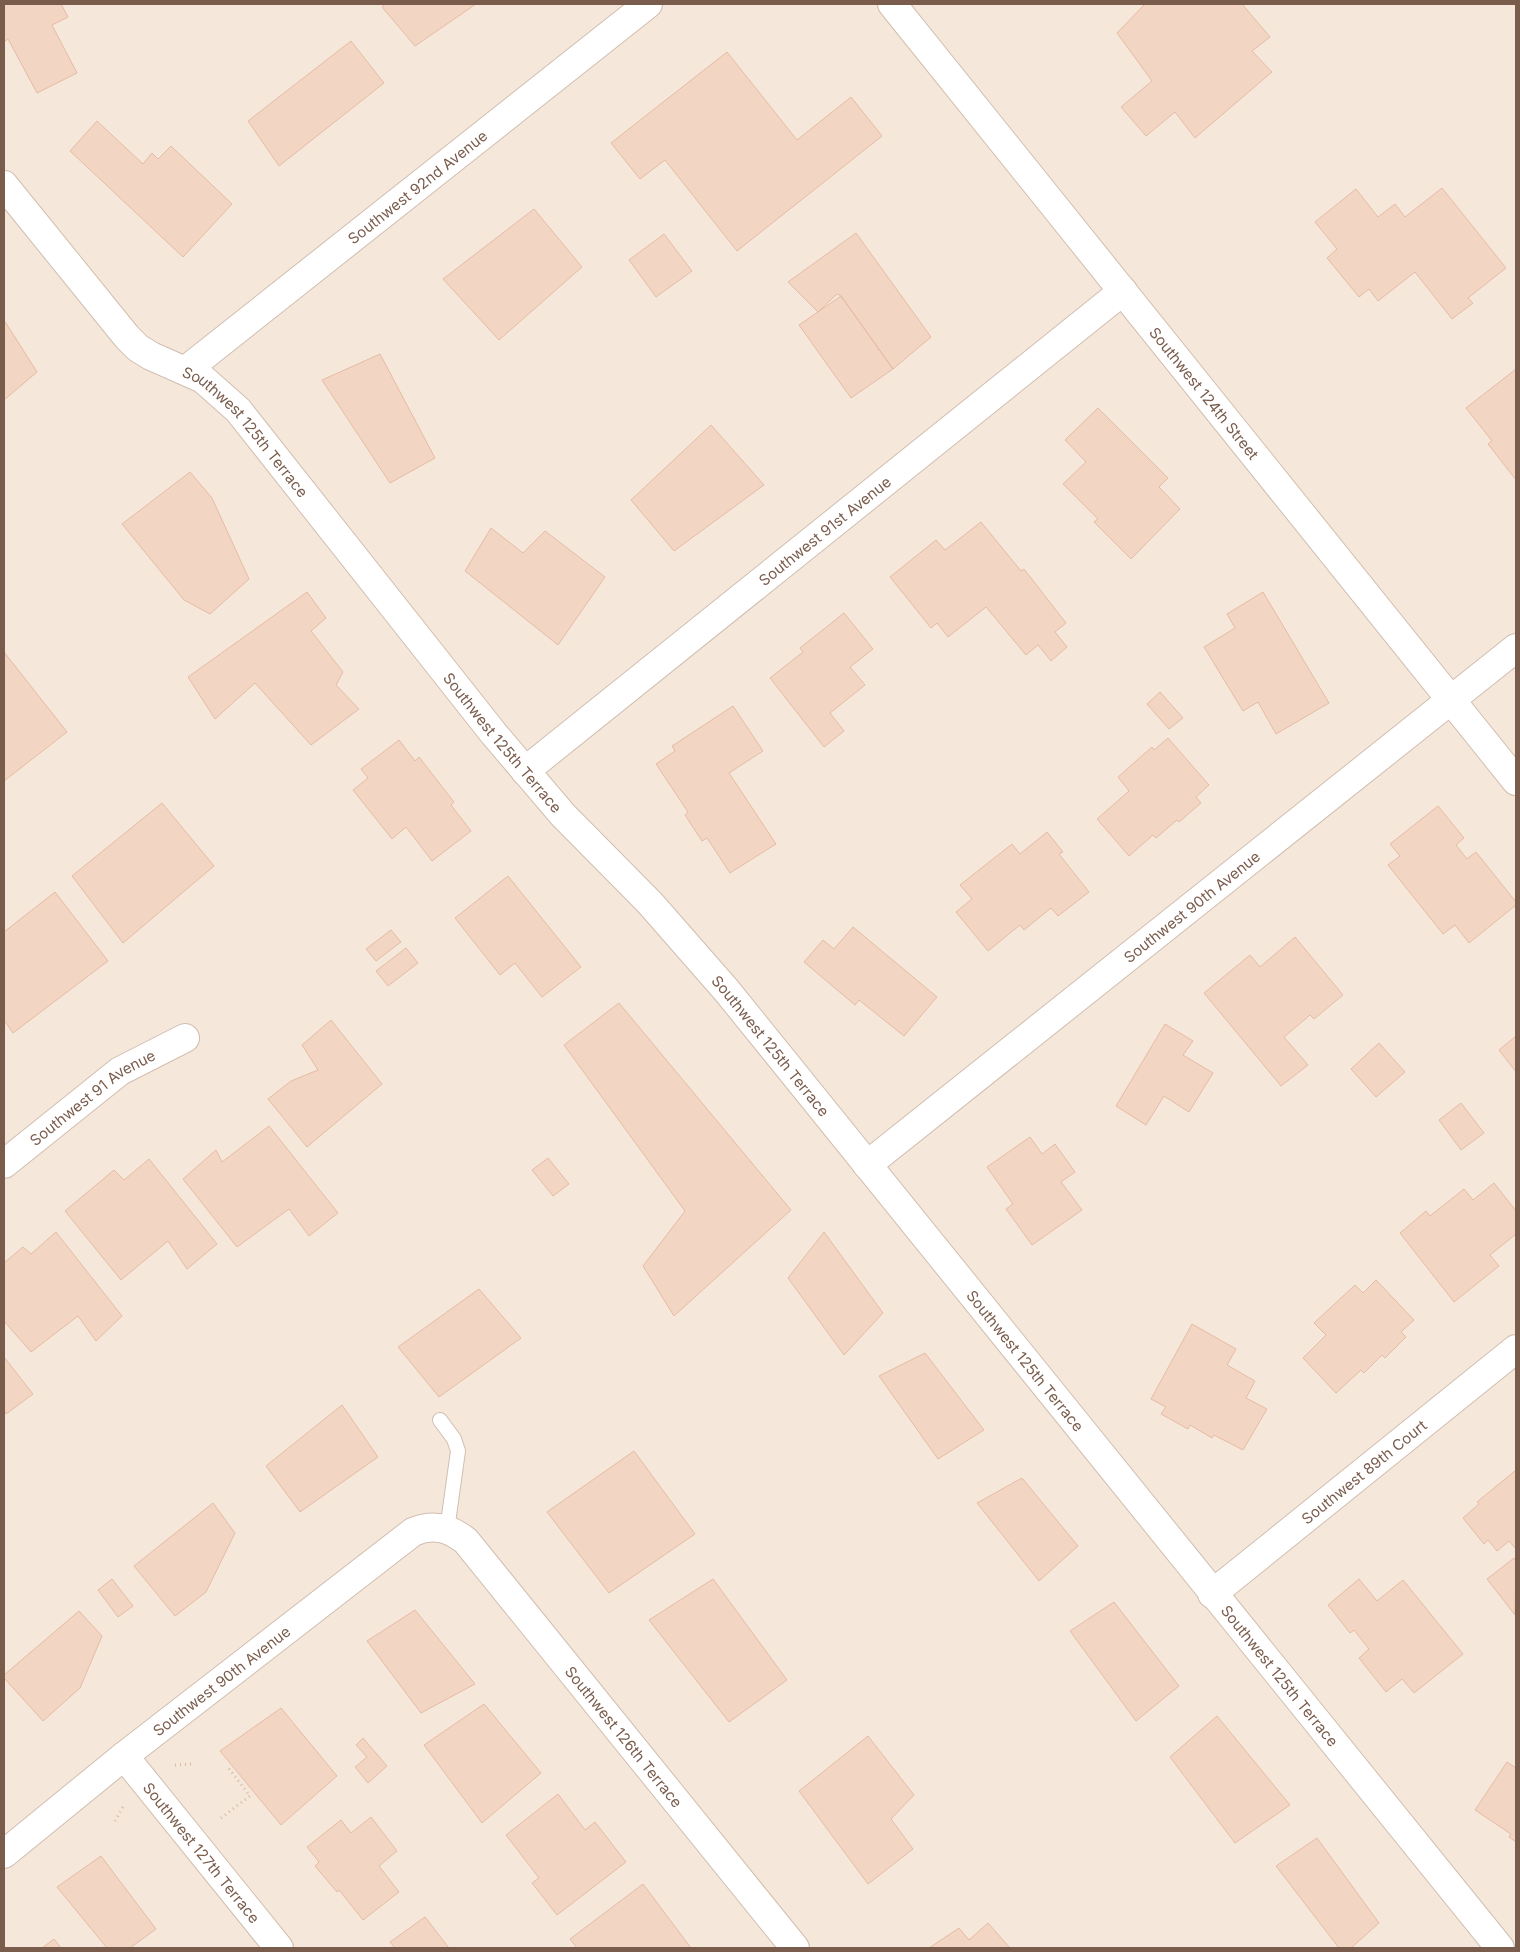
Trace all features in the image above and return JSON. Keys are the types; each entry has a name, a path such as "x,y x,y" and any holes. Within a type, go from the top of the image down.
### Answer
{"street":[{"name":"Southwest 92nd Avenue","path":"186,370 648,4"},
{"name":"Southwest 124th Street","path":"892,4 1516,781"},
{"name":"Southwest 125th Terrace","path":"4,185 127,337 138,348 151,356 203,379 238,410 494,734 563,815 650,903 727,991 1212,1594 1500,1948"},
{"name":"Southwest 91st Avenue","path":"525,770 1123,291"},
{"name":"Southwest 90th Avenue","path":"867,1165 1516,648"},
{"name":"Southwest 91 Avenue","path":"4,1164 120,1071 185,1038"},
{"name":"Southwest 89th Court","path":"1212,1594 1516,1349"},
{"name":"Southwest 90th Avenue","path":"4,1854 124,1756 413,1532 432,1526 447,1530"},
{"name":"Southwest 126th Terrace","path":"447,1530 466,1541 795,1948"},
{"name":"Southwest 127th Terrace","path":"124,1756 279,1948"}],"lane":[{"path":"440,1420 454,1439 458,1451 447,1530"}],"path":[{"path":"175,1765 193,1764"},
{"path":"221,1818 250,1796 227,1766"},
{"path":"115,1821 123,1807"}],"shaded area":[{"path":"4,4 1516,4 1516,1948 4,1948"}],"building":[{"path":"4,4 61,4 68,17 52,25 77,73 37,93 8,39 4,42"},
{"path":"385,4 476,4 415,46 382,7"},
{"path":"1145,4 1242,4 1270,37 1252,51 1272,72 1195,138 1175,112 1146,136 1121,107 1152,81 1117,33"},
{"path":"351,41 384,83 279,166 248,121"},
{"path":"727,52 797,140 851,97 882,136 737,251 665,160 640,179 611,143"},
{"path":"97,121 143,164 152,153 158,159 171,146 232,204 183,257 70,151"},
{"path":"1442,188 1506,268 1468,298 1473,303 1452,319 1415,272 1378,301 1369,289 1359,297 1327,258 1337,249 1315,222 1356,189 1378,217 1395,204 1405,217"},
{"path":"534,209 582,267 499,340 443,279"},
{"path":"856,233 931,337 893,369 841,296 837,294 818,312 788,282"},
{"path":"664,234 692,271 656,297 629,260"},
{"path":"841,296 893,369 851,398 799,325"},
{"path":"4,320 37,372 4,400"},
{"path":"380,354 435,458 390,483 322,380"},
{"path":"1516,369 1516,480 1488,444 1492,441 1466,408"},
{"path":"1098,408 1168,478 1159,487 1180,509 1131,559 1094,522 1098,519 1063,484 1086,462 1065,440"},
{"path":"711,425 764,485 674,551 631,500"},
{"path":"190,472 212,498 249,579 210,614 184,600 122,524"},
{"path":"981,522 1021,571 1024,569 1066,623 1055,632 1067,647 1051,661 1038,645 1026,655 986,607 948,637 937,623 931,628 890,577 936,540 945,550"},
{"path":"491,528 523,553 545,531 605,577 558,645 465,571"},
{"path":"307,592 326,618 311,631 343,672 336,685 359,709 311,745 255,683 215,719 188,677"},
{"path":"1263,592 1329,703 1276,734 1258,702 1243,711 1204,647 1235,628 1227,614"},
{"path":"844,613 873,649 850,667 865,685 830,713 844,731 824,747 770,678 803,652 800,648"},
{"path":"4,652 67,732 4,781"},
{"path":"1160,692 1183,718 1169,729 1147,704"},
{"path":"733,706 763,751 729,773 776,844 730,873 707,838 702,841 685,815 688,812 656,764 675,751 672,746"},
{"path":"1168,738 1209,785 1196,797 1201,803 1156,838 1153,835 1129,856 1097,819 1129,791 1118,777 1152,747 1154,750"},
{"path":"399,740 415,761 419,757 454,802 451,805 471,831 432,861 406,827 392,839 353,790 368,778 361,769"},
{"path":"162,803 214,866 123,943 72,876"},
{"path":"1438,806 1464,838 1456,845 1467,859 1476,852 1516,902 1516,905 1469,943 1455,925 1443,934 1388,865 1400,856 1390,844"},
{"path":"1047,832 1063,852 1059,854 1089,892 1058,916 1051,908 1024,930 1020,925 988,951 956,912 972,899 960,885 1012,844 1020,854"},
{"path":"508,876 581,967 542,997 515,963 500,975 455,918"},
{"path":"55,892 108,961 13,1033 4,1020 4,932"},
{"path":"853,927 937,997 904,1036 859,1000 855,1005 804,962 823,940 834,949"},
{"path":"391,930 401,942 376,961 366,949"},
{"path":"1295,937 1343,995 1314,1019 1310,1015 1284,1037 1308,1065 1281,1086 1204,993 1250,955 1260,967"},
{"path":"406,948 418,963 388,986 376,971"},
{"path":"619,1003 791,1210 674,1316 643,1266 685,1211 564,1045"},
{"path":"331,1020 382,1084 307,1147 268,1099 291,1081 318,1070 302,1045"},
{"path":"1165,1024 1193,1041 1183,1055 1213,1073 1189,1112 1164,1096 1146,1125 1116,1106"},
{"path":"1516,1036 1516,1072 1499,1050"},
{"path":"1379,1043 1405,1072 1376,1097 1351,1069"},
{"path":"1461,1103 1484,1133 1461,1150 1439,1120"},
{"path":"269,1126 338,1213 309,1236 289,1209 237,1247 183,1179 216,1150 222,1162"},
{"path":"1030,1137 1042,1154 1055,1144 1075,1172 1061,1182 1082,1210 1032,1245 1006,1209 1013,1204 987,1167"},
{"path":"548,1158 569,1184 553,1196 532,1170"},
{"path":"149,1159 217,1244 187,1269 168,1241 121,1280 65,1211 114,1170 124,1180"},
{"path":"1494,1183 1516,1211 1516,1234 1490,1255 1499,1266 1454,1302 1400,1233 1426,1211 1430,1216 1464,1189 1473,1200"},
{"path":"56,1232 122,1316 96,1341 78,1316 31,1352 4,1321 4,1263 23,1247 31,1254"},
{"path":"824,1232 883,1313 844,1355 788,1278"},
{"path":"1376,1280 1414,1320 1401,1332 1406,1337 1385,1358 1382,1355 1364,1373 1361,1370 1336,1393 1303,1358 1326,1335 1314,1323 1355,1285 1363,1293"},
{"path":"479,1289 521,1338 439,1397 398,1347"},
{"path":"1192,1324 1236,1349 1227,1365 1255,1381 1246,1398 1267,1409 1243,1450 1214,1435 1212,1438 1190,1425 1188,1429 1161,1414 1166,1407 1151,1399"},
{"path":"925,1353 984,1430 938,1459 879,1376"},
{"path":"4,1357 33,1394 6,1414 4,1410"},
{"path":"342,1405 378,1457 300,1512 266,1466"},
{"path":"634,1451 695,1534 609,1593 547,1512"},
{"path":"1516,1470 1516,1549 1509,1541 1497,1551 1488,1540 1484,1544 1463,1518 1479,1504 1477,1502"},
{"path":"1022,1478 1078,1546 1039,1581 977,1503"},
{"path":"213,1503 235,1533 206,1592 175,1616 134,1566"},
{"path":"1514,1558 1516,1561 1515,1615 1487,1579"},
{"path":"112,1579 133,1606 118,1617 98,1590"},
{"path":"713,1579 787,1680 729,1722 649,1620"},
{"path":"1359,1579 1377,1601 1403,1580 1463,1654 1414,1693 1402,1679 1386,1692 1359,1658 1369,1649 1354,1630 1350,1633 1328,1605"},
{"path":"1114,1602 1179,1686 1136,1721 1070,1631"},
{"path":"415,1610 475,1684 421,1713 367,1641"},
{"path":"79,1611 102,1636 80,1688 43,1721 4,1678 4,1675"},
{"path":"484,1704 541,1773 482,1823 424,1745"},
{"path":"281,1708 337,1776 281,1825 220,1751"},
{"path":"1217,1716 1290,1805 1235,1843 1170,1757"},
{"path":"868,1736 914,1795 891,1819 913,1849 868,1884 799,1791"},
{"path":"363,1738 387,1766 368,1783 355,1767 367,1757 356,1745"},
{"path":"1507,1762 1516,1768 1516,1842 1509,1837 1511,1834 1475,1810"},
{"path":"558,1794 585,1830 595,1822 626,1862 557,1915 532,1883 539,1878 506,1835"},
{"path":"371,1817 397,1851 379,1866 399,1892 363,1920 339,1890 337,1892 315,1866 319,1862 307,1847 341,1820 351,1833"},
{"path":"1317,1838 1379,1923 1351,1948 1339,1948 1276,1866"},
{"path":"101,1856 156,1929 130,1948 107,1948 57,1887"},
{"path":"643,1884 691,1948 577,1948 570,1939"},
{"path":"425,1917 449,1948 395,1948 390,1942"},
{"path":"988,1923 1010,1948 929,1948 959,1928 969,1940"},
{"path":"54,1939 61,1948 42,1948"}]}
